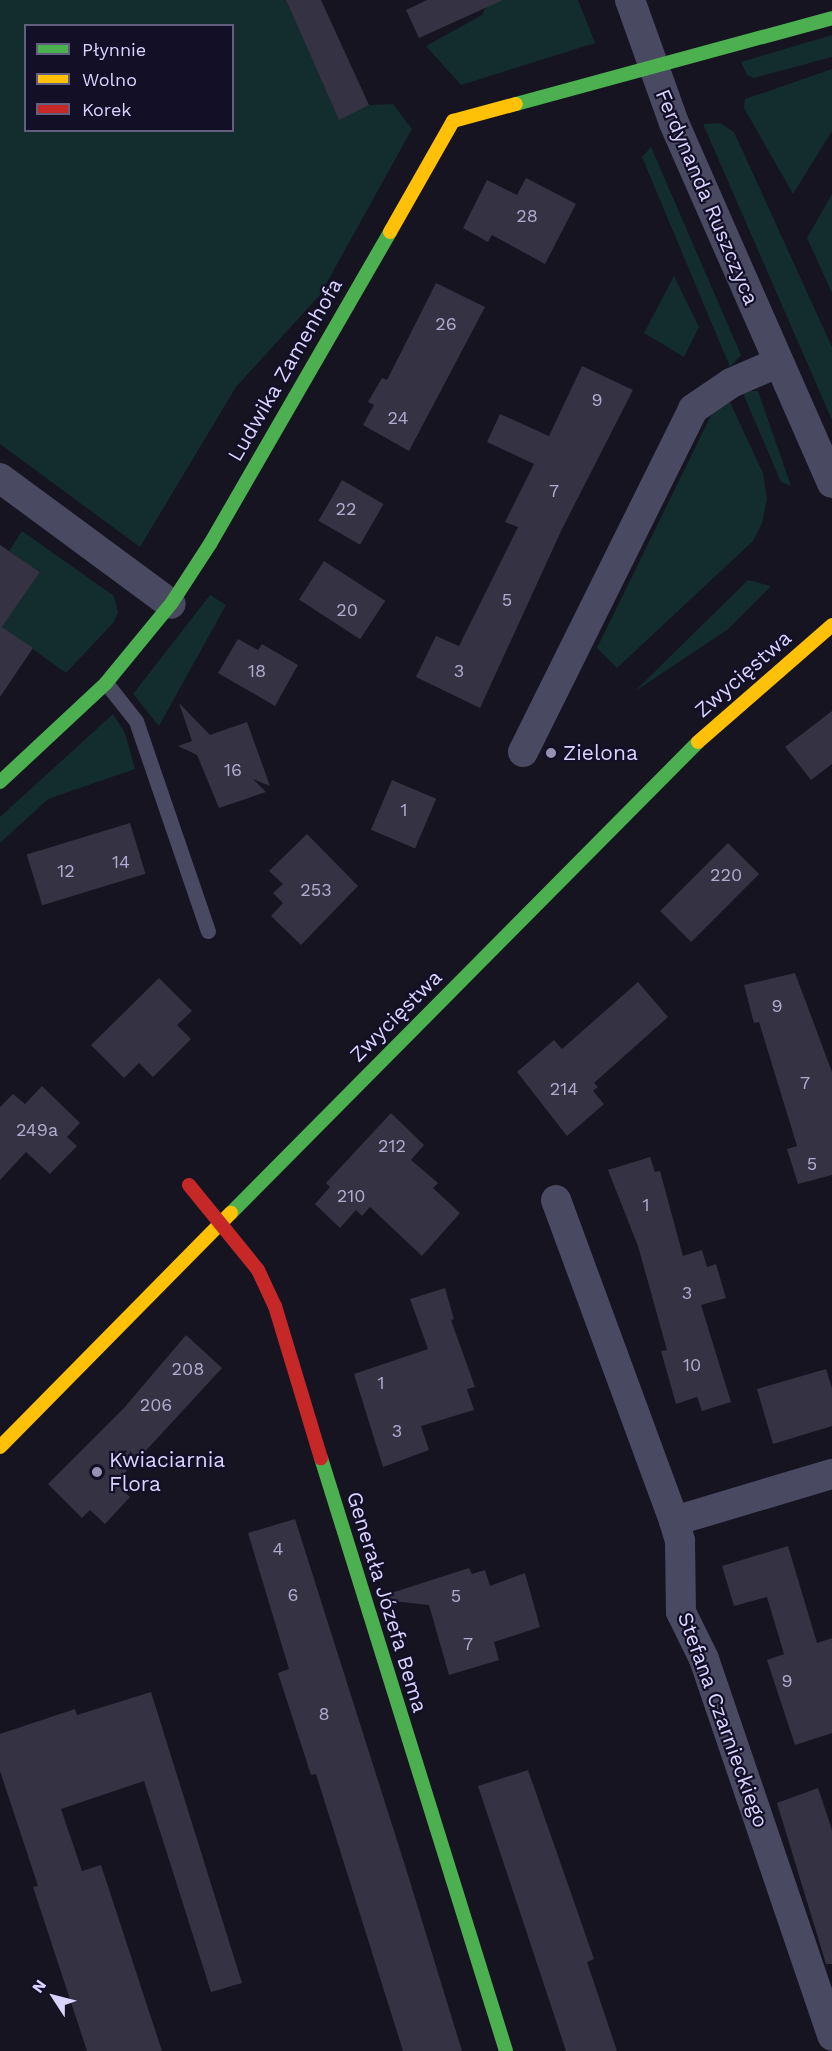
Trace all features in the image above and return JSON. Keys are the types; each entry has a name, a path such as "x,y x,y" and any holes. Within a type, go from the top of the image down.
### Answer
{"street":[{"path":"630,0 654,68"},
{"name":"Ferdynanda Ruszczyca","path":"832,18 654,68 777,363 832,483"},
{"name":"Ludwika Zamenhofa","path":"0,782 106,683 171,604 210,544 453,121 654,68"},
{"path":"523,752 693,409 731,383 777,363"},
{"path":"0,478 171,604"},
{"name":"Zwycięstwa","path":"0,1447 694,745 832,625"},
{"name":"Generała Józefa Bema","path":"189,1185 223,1222 258,1270 275,1306 372,1629 506,2051"},
{"name":"Stefana Czarnieckiego","path":"556,1200 674,1521 680,1541 681,1612 704,1659 832,2036"},
{"path":"674,1521 832,1474"}],"lane":[{"path":"106,683 136,721 208,931"}],"green space":[{"path":"0,0 286,0 339,119 369,105 393,104 412,129 320,295 236,387 140,547 0,444"},
{"path":"489,0 578,0 595,43 461,85 426,46 482,15"},
{"path":"832,35 832,57 754,78 747,75 741,62"},
{"path":"832,69 832,131 793,194 744,108 745,99"},
{"path":"720,123 734,132 832,347 832,420 703,124"},
{"path":"651,147 741,355 730,367 642,157"},
{"path":"832,194 832,293 807,238"},
{"path":"674,276 699,327 684,357 644,333"},
{"path":"742,391 758,391 791,486 781,482"},
{"path":"727,396 763,473 767,499 762,523 753,541 617,668 597,648 717,403"},
{"path":"22,531 114,596 118,612 114,622 66,673 2,627 40,572 9,551"},
{"path":"748,580 771,586 727,630 634,692"},
{"path":"210,595 226,605 159,726 133,694"},
{"path":"113,714 125,733 135,769 48,799 0,843 0,817"}],"building":[{"path":"286,0 321,0 369,105 339,120"},
{"path":"427,0 503,0 419,38 406,10"},
{"path":"526,178 576,204 545,264 492,235 488,242 463,228 487,180 517,195"},
{"path":"436,283 485,307 409,451 363,425 374,405 368,402 382,378 387,380"},
{"path":"582,366 633,390 562,529 480,708 416,677 436,636 459,646 518,527 505,522 534,464 487,442 500,414 549,436"},
{"path":"342,480 384,504 360,545 319,521"},
{"path":"0,545 40,572 2,627 33,648 0,697"},
{"path":"324,561 385,601 360,639 299,600"},
{"path":"238,639 258,650 262,644 298,665 275,706 218,673"},
{"path":"179,703 210,735 247,722 270,786 253,779 266,792 219,808 197,755 178,746 192,741"},
{"path":"832,711 832,764 811,780 785,747"},
{"path":"392,780 436,799 415,848 371,830"},
{"path":"130,823 145,874 42,905 27,855"},
{"path":"307,834 358,886 301,945 271,916 283,903 273,893 283,884 269,871"},
{"path":"728,843 759,874 691,942 660,911"},
{"path":"795,973 832,1072 832,1175 798,1184 787,1149 797,1146 759,1022 754,1023 744,985"},
{"path":"159,978 192,1011 177,1025 191,1039 153,1077 139,1063 124,1078 91,1045"},
{"path":"638,982 668,1017 594,1083 598,1087 593,1091 604,1104 567,1136 517,1072 554,1040 562,1049"},
{"path":"42,1086 80,1123 67,1137 77,1146 50,1174 26,1152 0,1180 0,1107 13,1094 25,1104"},
{"path":"391,1113 424,1145 411,1160 438,1183 433,1188 460,1213 422,1256 370,1207 362,1216 356,1210 340,1228 315,1204 330,1187 326,1183"},
{"path":"650,1157 655,1172 660,1171 683,1256 702,1250 707,1267 716,1264 726,1298 701,1305 731,1402 702,1411 697,1397 676,1404 661,1351 667,1350 638,1246 608,1170"},
{"path":"445,1288 454,1319 451,1320 475,1387 467,1389 474,1410 421,1426 429,1450 383,1467 354,1374 428,1349 410,1299"},
{"path":"186,1335 222,1368 116,1483 130,1497 105,1524 90,1510 82,1518 48,1484 124,1408"},
{"path":"826,1369 832,1388 832,1426 773,1444 757,1389"},
{"path":"295,1519 462,2051 403,2051 316,1774 311,1775 278,1673 289,1669 248,1533"},
{"path":"788,1546 817,1643 832,1638 832,1733 795,1745 767,1660 784,1654 767,1597 734,1606 722,1566"},
{"path":"469,1568 472,1574 485,1570 490,1586 525,1573 540,1627 494,1642 499,1660 449,1675 429,1605 383,1600 382,1596"},
{"path":"151,1692 242,1983 211,1992 144,1781 61,1809 82,1871 101,1865 162,2051 87,2051 33,1887 38,1886 0,1771 0,1734 75,1709 77,1715"},
{"path":"528,1770 594,1959 587,1962 617,2051 566,2051 478,1786"},
{"path":"818,1788 832,1830 832,1964 826,1964 777,1803"}],"traffic: fast":[{"path":"516,104 832,18"},
{"path":"0,782 106,683 171,604 210,544 390,232"},
{"path":"231,1213 698,742"},
{"path":"321,1458 506,2051"}],"traffic: slow":[{"path":"390,232 453,121 516,104"},
{"path":"698,742 832,625"},
{"path":"0,1447 231,1213"}],"traffic: jam":[{"path":"189,1185 258,1270 275,1306 321,1458"}],"place":[{"name":"Zielona","path":"551,753"},
{"name":"Kwiaciarnia Flora","path":"97,1472"}]}
